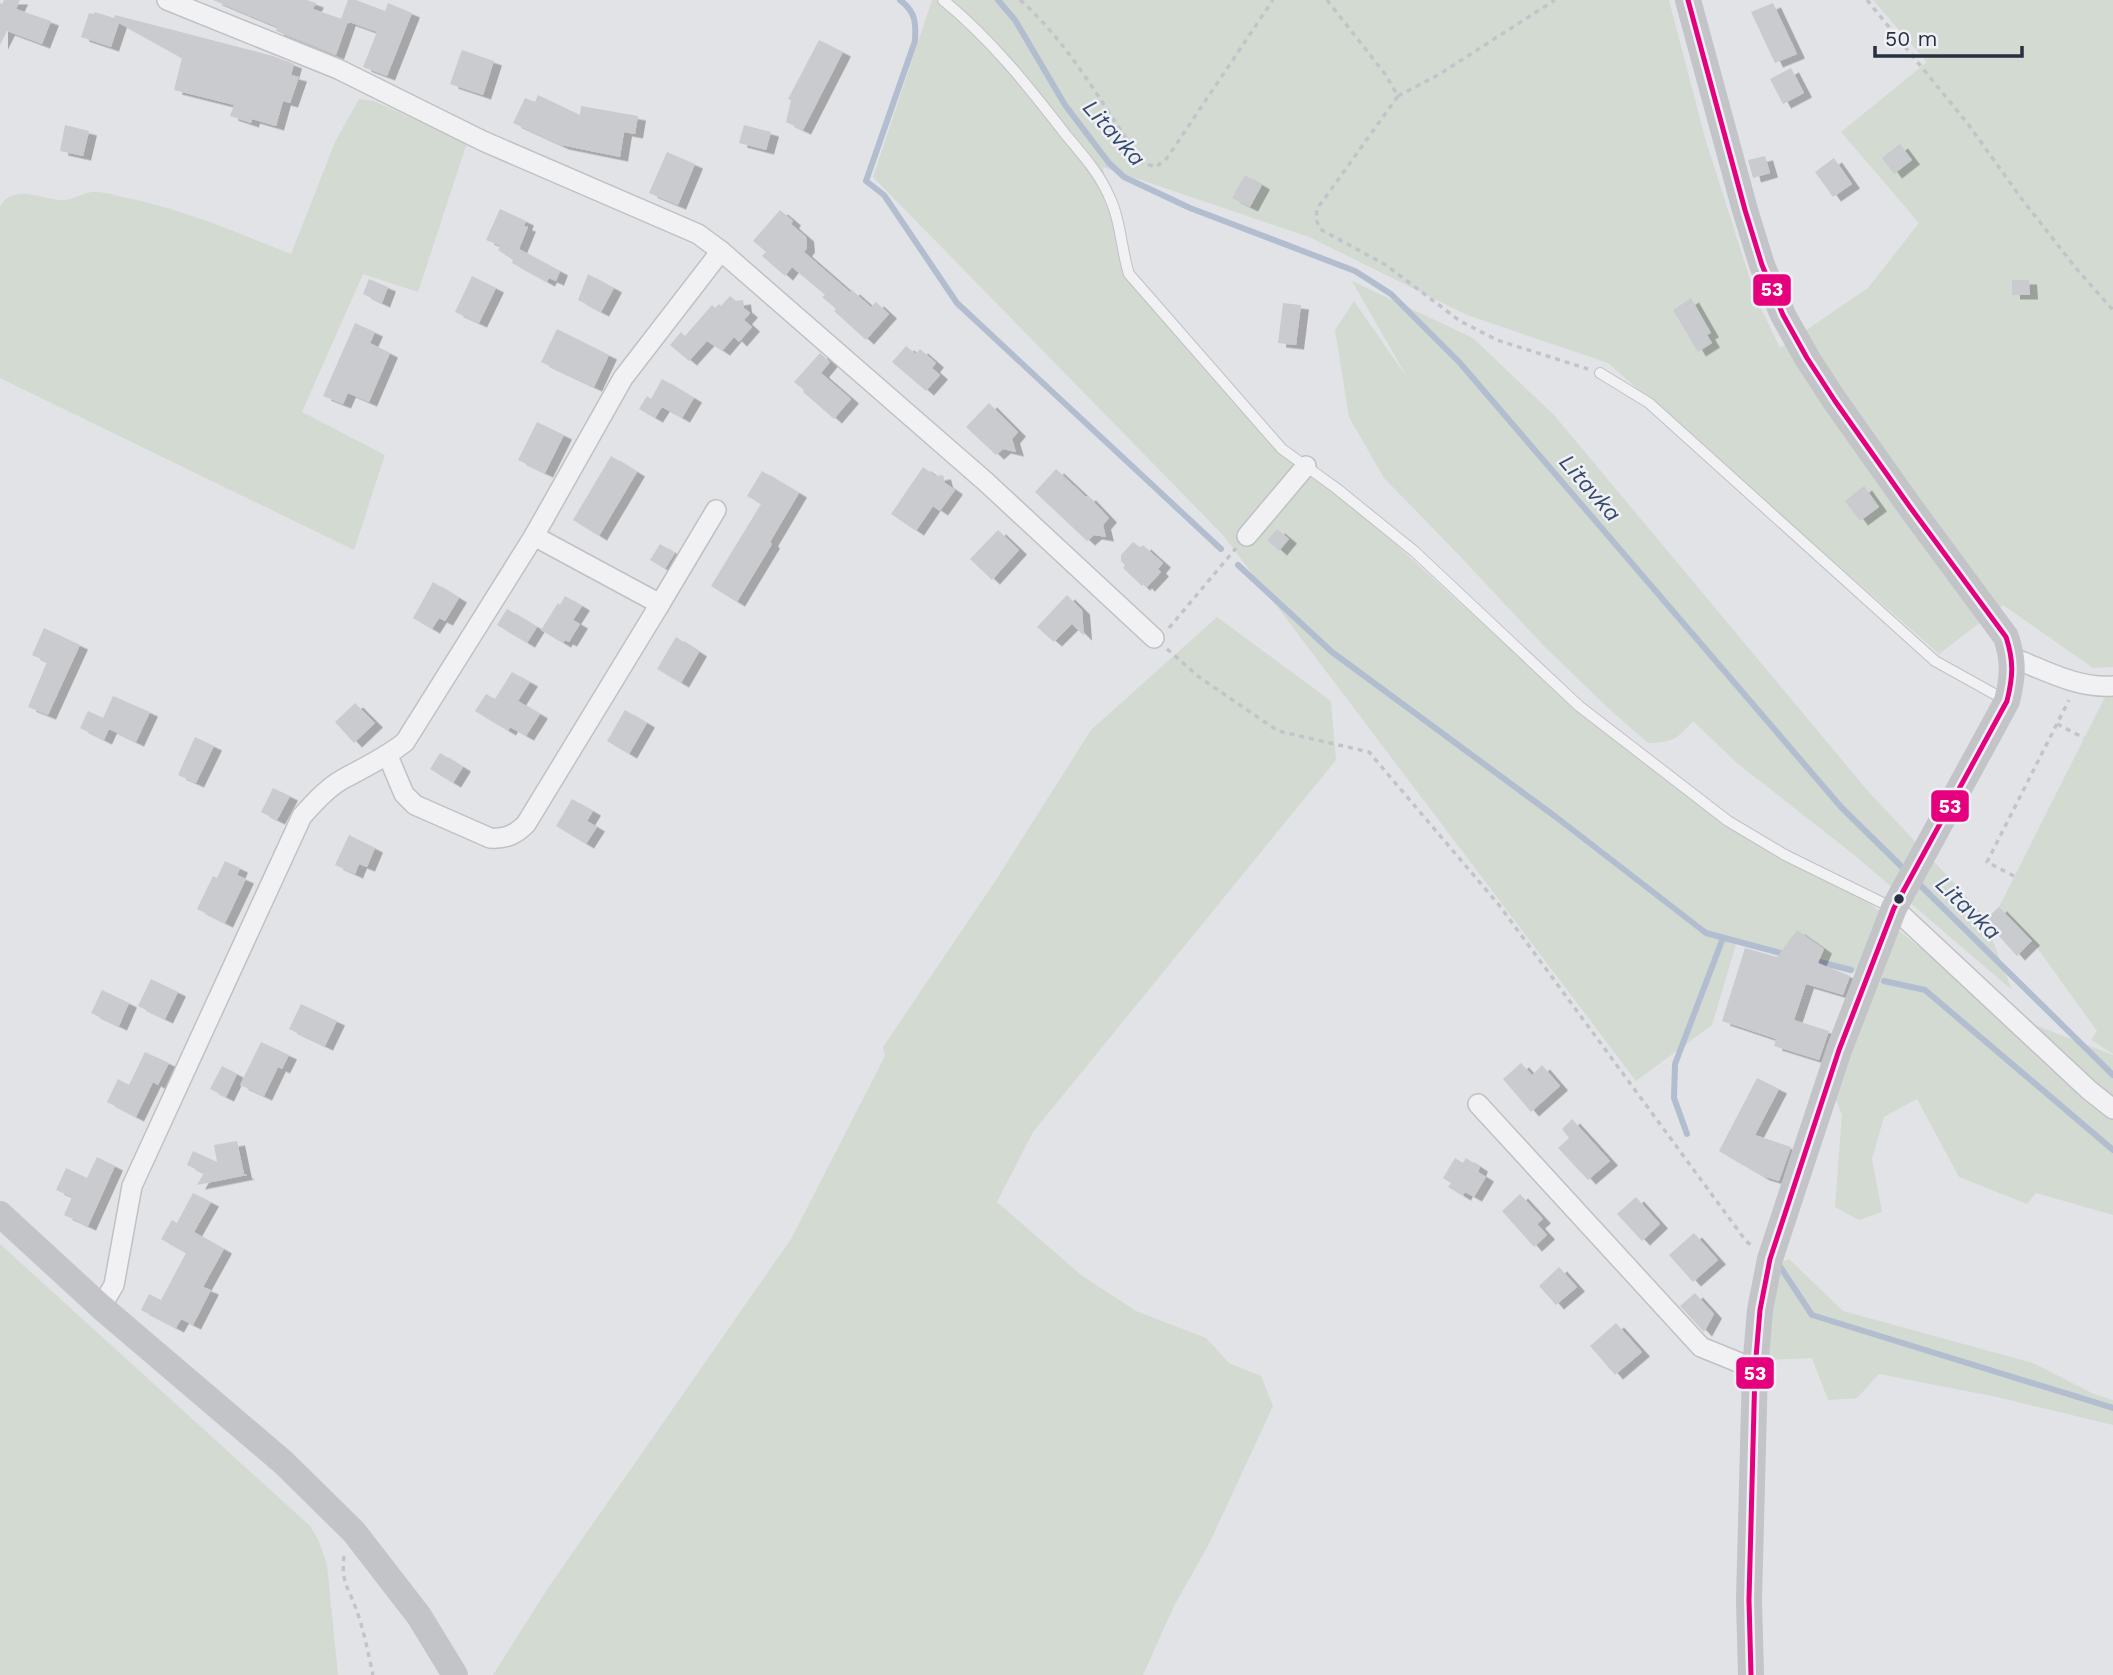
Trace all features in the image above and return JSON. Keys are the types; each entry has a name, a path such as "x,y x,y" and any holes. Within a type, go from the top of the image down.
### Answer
{"street":[{"path":"167,0 338,69 483,141 698,234 721,251 986,482 1154,638"},
{"path":"1688,0 1745,210 1762,265 1783,315 1835,401 2006,637 2013,658 2013,677 2007,701 1898,900 1839,1050 1770,1259 1760,1310 1755,1369 1749,1600 1751,1675"},
{"path":"101,1307 114,1285 132,1186 302,816 319,797 341,780 388,756 405,742 534,536 623,378 721,251"},
{"path":"1247,536 1306,466"},
{"path":"388,756 404,794 415,805 490,838 502,839 516,834 526,824 716,510"},
{"path":"534,536 660,604"},
{"path":"2013,658 2078,683 2113,686"},
{"path":"1898,900 2089,1090 2113,1109"},
{"path":"1478,1104 1701,1347 1755,1369"},
{"path":"0,1214 101,1307 284,1463 354,1532 419,1616 455,1675"}],"lane":[{"path":"943,0 959,13 1032,91 1098,175 1114,209 1123,257 1133,281 1282,449 1414,551 1579,706 1728,821 1785,855 1898,900"},
{"path":"1600,373 1649,403 1935,661 2007,701"}],"path":[{"path":"1020,0 1033,11 1079,66 1143,163 1156,167 1167,158 1273,0"},
{"path":"1327,0 1385,74 1398,96"},
{"path":"1555,0 1438,75 1398,96 1317,209 1316,219 1320,229 1386,265 1460,321 1497,340 1600,373"},
{"path":"1867,0 1968,124 2067,258 2113,310"},
{"path":"1223,564 1163,634 1154,638 1199,677 1278,731 1369,752 1499,905 1746,1241 1770,1259"},
{"path":"2014,876 1987,862 2078,683"},
{"path":"2057,724 2084,738"},
{"path":"354,1532 344,1555 342,1571 346,1588 356,1609 373,1675"}],"shaded area":[{"path":"932,0 1669,0 1705,138 1756,298 1780,348 1868,288 1919,223 1841,132 1927,62 1873,0 2113,0 2113,667 2093,668 2003,605 1939,654 1608,363 1467,315 1309,237 1103,167 1123,272 1280,451 1337,490 1575,709 1738,833 1839,881 1885,915 1864,973 1737,941 1712,1025 1636,1081 1223,535 873,177"},
{"path":"359,99 374,101 467,143 418,292 363,274 302,412 385,455 354,550 0,378 0,207 6,199 21,194 65,200 91,192 105,193 186,214 291,254 335,142"},
{"path":"1352,281 1473,338 1554,415 1867,790 1981,912 1985,920 1999,907 2105,697 2113,695 2113,1054 2091,1040 2097,1031 2033,942 2017,956 1985,921 2012,990 1853,854 1738,764 1693,721 1674,739 1648,743 1544,646 1384,478 1349,417 1335,330 1354,301 1408,379"},
{"path":"1217,617 1331,701 1336,760 1033,1132 997,1202 1081,1275 1136,1311 1206,1338 1229,1363 1261,1376 1273,1406 1209,1544 1174,1606 1143,1675 493,1675 548,1588 791,1239 885,1056 883,1047 996,880 1091,730"},
{"path":"1888,922 1999,1011 2113,1055 2113,1215 2036,1193 2027,1204 1959,1177 1917,1099 1884,1117 1872,1159 1882,1212 1859,1220 1835,1207 1842,1115 1829,1082"},
{"path":"0,1244 310,1526 319,1541 327,1565 338,1675 0,1675"},
{"path":"1789,1259 1843,1311 2033,1363 2094,1394 2113,1400 2113,1425 1997,1397 1879,1374 1857,1398 1828,1400 1812,1358 1763,1360 1759,1271"}],"building":[{"path":"4,0 20,0 16,9 51,21 42,44 7,31 0,45 0,3"},
{"path":"213,0 307,0 316,3 313,9 348,21 336,55 276,31 277,27"},
{"path":"348,0 356,0 385,11 388,3 412,13 387,76 363,67 377,32 341,19"},
{"path":"1773,3 1797,54 1775,63 1751,12"},
{"path":"95,12 273,56 294,64 291,75 299,77 290,103 283,101 276,126 252,119 251,123 230,116 234,105 174,90 182,58 119,23 111,47 81,37 89,13"},
{"path":"819,40 843,52 803,130 786,122 791,100 788,99"},
{"path":"462,50 494,61 483,95 450,84"},
{"path":"1791,68 1804,93 1783,104 1770,79"},
{"path":"538,95 580,115 581,106 638,116 635,134 624,132 620,157 561,145 513,123 525,98 535,102"},
{"path":"65,125 89,131 83,156 60,151"},
{"path":"744,125 771,132 766,150 739,143"},
{"path":"1900,144 1912,160 1894,174 1882,158"},
{"path":"667,152 695,164 678,205 649,193"},
{"path":"1765,156 1770,173 1753,178 1748,160"},
{"path":"1834,158 1852,184 1833,197 1815,172"},
{"path":"1245,175 1262,185 1250,207 1232,198"},
{"path":"500,209 526,221 524,226 528,227 519,249 560,271 556,281 549,278 547,282 512,263 513,260 498,250 501,246 486,240"},
{"path":"780,210 806,237 807,248 804,252 850,292 852,290 871,307 876,302 889,314 866,340 834,311 836,309 822,297 825,295 792,267 785,276 762,256 766,252 753,241"},
{"path":"588,274 614,288 601,312 578,300"},
{"path":"472,276 496,288 479,323 455,312"},
{"path":"369,279 388,287 382,303 363,294"},
{"path":"2012,280 2029,280 2030,295 2012,295"},
{"path":"730,296 736,301 743,300 744,308 750,313 744,320 752,327 739,342 734,337 722,351 707,341 689,361 670,345 681,332 685,336 712,305 715,308 719,304 721,306"},
{"path":"1691,298 1711,333 1707,335 1712,343 1698,352 1673,310"},
{"path":"1283,303 1301,305 1296,345 1278,343"},
{"path":"355,323 375,332 370,343 390,353 369,402 348,393 343,404 323,396"},
{"path":"557,329 609,355 594,387 541,362"},
{"path":"906,346 916,354 920,349 936,363 932,368 940,375 926,391 892,362"},
{"path":"820,353 830,362 821,373 851,399 834,419 794,382"},
{"path":"662,379 694,398 682,418 662,407 655,418 639,409 647,396 651,399"},
{"path":"989,403 1018,432 1012,439 1016,452 1003,449 996,455 966,427"},
{"path":"537,422 564,435 545,473 518,460"},
{"path":"611,456 637,472 599,536 573,520"},
{"path":"923,467 936,476 943,475 945,483 955,490 940,511 933,506 916,531 891,514"},
{"path":"1056,469 1109,518 1103,525 1106,537 1094,535 1087,541 1035,492"},
{"path":"762,471 799,493 737,602 711,586 761,504 747,496"},
{"path":"1864,486 1879,507 1860,521 1845,501"},
{"path":"1277,529 1289,539 1279,551 1267,540"},
{"path":"998,530 1019,550 992,580 970,559"},
{"path":"1133,542 1141,548 1143,545 1163,563 1158,569 1161,572 1147,587 1144,584 1142,586 1123,568 1125,565 1121,561 1121,555"},
{"path":"660,544 675,553 665,569 650,560"},
{"path":"433,582 459,598 445,621 439,618 432,629 413,618"},
{"path":"1067,595 1082,610 1084,636 1072,624 1054,642 1037,627"},
{"path":"565,596 582,606 573,620 580,624 569,642 565,640 563,643 541,630"},
{"path":"507,609 537,627 527,643 497,625"},
{"path":"44,628 80,645 48,715 28,707 47,662 32,655"},
{"path":"676,637 699,652 681,683 657,669"},
{"path":"512,672 530,682 518,701 540,714 526,736 510,727 508,731 475,711 486,694 495,699"},
{"path":"113,696 150,712 136,742 109,729 104,740 80,728 88,711 103,718"},
{"path":"355,703 375,723 354,743 335,722"},
{"path":"625,710 647,723 629,754 607,741"},
{"path":"195,737 214,746 196,783 178,775"},
{"path":"440,753 463,767 453,783 430,769"},
{"path":"273,788 290,796 277,820 261,812"},
{"path":"572,799 593,811 587,821 597,827 586,844 556,826"},
{"path":"349,835 375,848 367,867 359,864 355,874 335,865"},
{"path":"225,861 240,868 237,875 246,879 225,923 197,909 213,876 217,878"},
{"path":"1999,907 2032,941 2017,956 1985,920"},
{"path":"1797,930 1824,949 1818,963 1850,976 1843,995 1806,984 1794,1020 1829,1031 1819,1060 1774,1046 1776,1039 1722,1021 1745,948 1777,957"},
{"path":"151,979 178,992 165,1019 138,1006"},
{"path":"102,990 129,1003 119,1026 91,1013"},
{"path":"301,1004 337,1021 325,1046 289,1029"},
{"path":"261,1042 289,1055 282,1069 278,1067 264,1096 240,1085"},
{"path":"145,1052 169,1063 158,1085 153,1082 136,1117 107,1102 118,1079 129,1085"},
{"path":"1521,1063 1532,1075 1542,1065 1560,1086 1531,1112 1503,1079"},
{"path":"222,1066 237,1074 226,1097 210,1089"},
{"path":"1757,1078 1779,1089 1755,1135 1791,1147 1779,1181 1762,1176 1719,1151"},
{"path":"1572,1119 1610,1161 1588,1180 1558,1148 1569,1138 1562,1129"},
{"path":"237,1141 244,1174 247,1175 197,1185 204,1173 187,1165 193,1151 217,1162 214,1145"},
{"path":"97,1157 115,1166 88,1226 64,1215 72,1197 56,1190 66,1168 87,1178"},
{"path":"1455,1158 1463,1163 1466,1158 1480,1167 1478,1172 1486,1177 1474,1197 1465,1192 1463,1196 1448,1187 1451,1183 1443,1178"},
{"path":"193,1193 211,1202 194,1232 224,1249 203,1287 211,1290 193,1325 181,1319 176,1328 141,1310 149,1294 161,1300 186,1253 161,1239 172,1220 177,1223"},
{"path":"1520,1194 1543,1219 1537,1224 1547,1235 1534,1247 1502,1211"},
{"path":"1636,1197 1660,1224 1642,1241 1617,1214"},
{"path":"1694,1233 1718,1260 1693,1282 1669,1255"},
{"path":"1559,1267 1577,1287 1556,1305 1539,1286"},
{"path":"1695,1293 1714,1314 1704,1332 1680,1306"},
{"path":"1616,1323 1642,1352 1615,1375 1590,1346"}],"waterway":[{"path":"900,0 914,18 915,41 866,181 884,195 957,303 1221,549"},
{"name":"Litavka","path":"998,0 1015,20 1065,105 1109,163 1124,177 1190,208 1355,271 1391,294 1460,363 1841,807 1907,872"},
{"path":"1238,565 1332,652 1556,817 1706,933 1788,955"},
{"name":"Litavka","path":"1917,882 2113,1075"},
{"path":"1687,1134 1674,1098 1675,1064 1723,938"},
{"path":"1812,960 1851,970"},
{"path":"1884,981 1925,990 2113,1150"},
{"path":"1779,1265 1812,1315 2113,1408"}],"transit line":[{"name":"53","path":"1688,0 1745,210 1762,265 1783,315 1835,401 2006,637 2012,669 2007,701 1894,908 1839,1050 1770,1259 1760,1310 1755,1369 1749,1600 1751,1675"}]}
